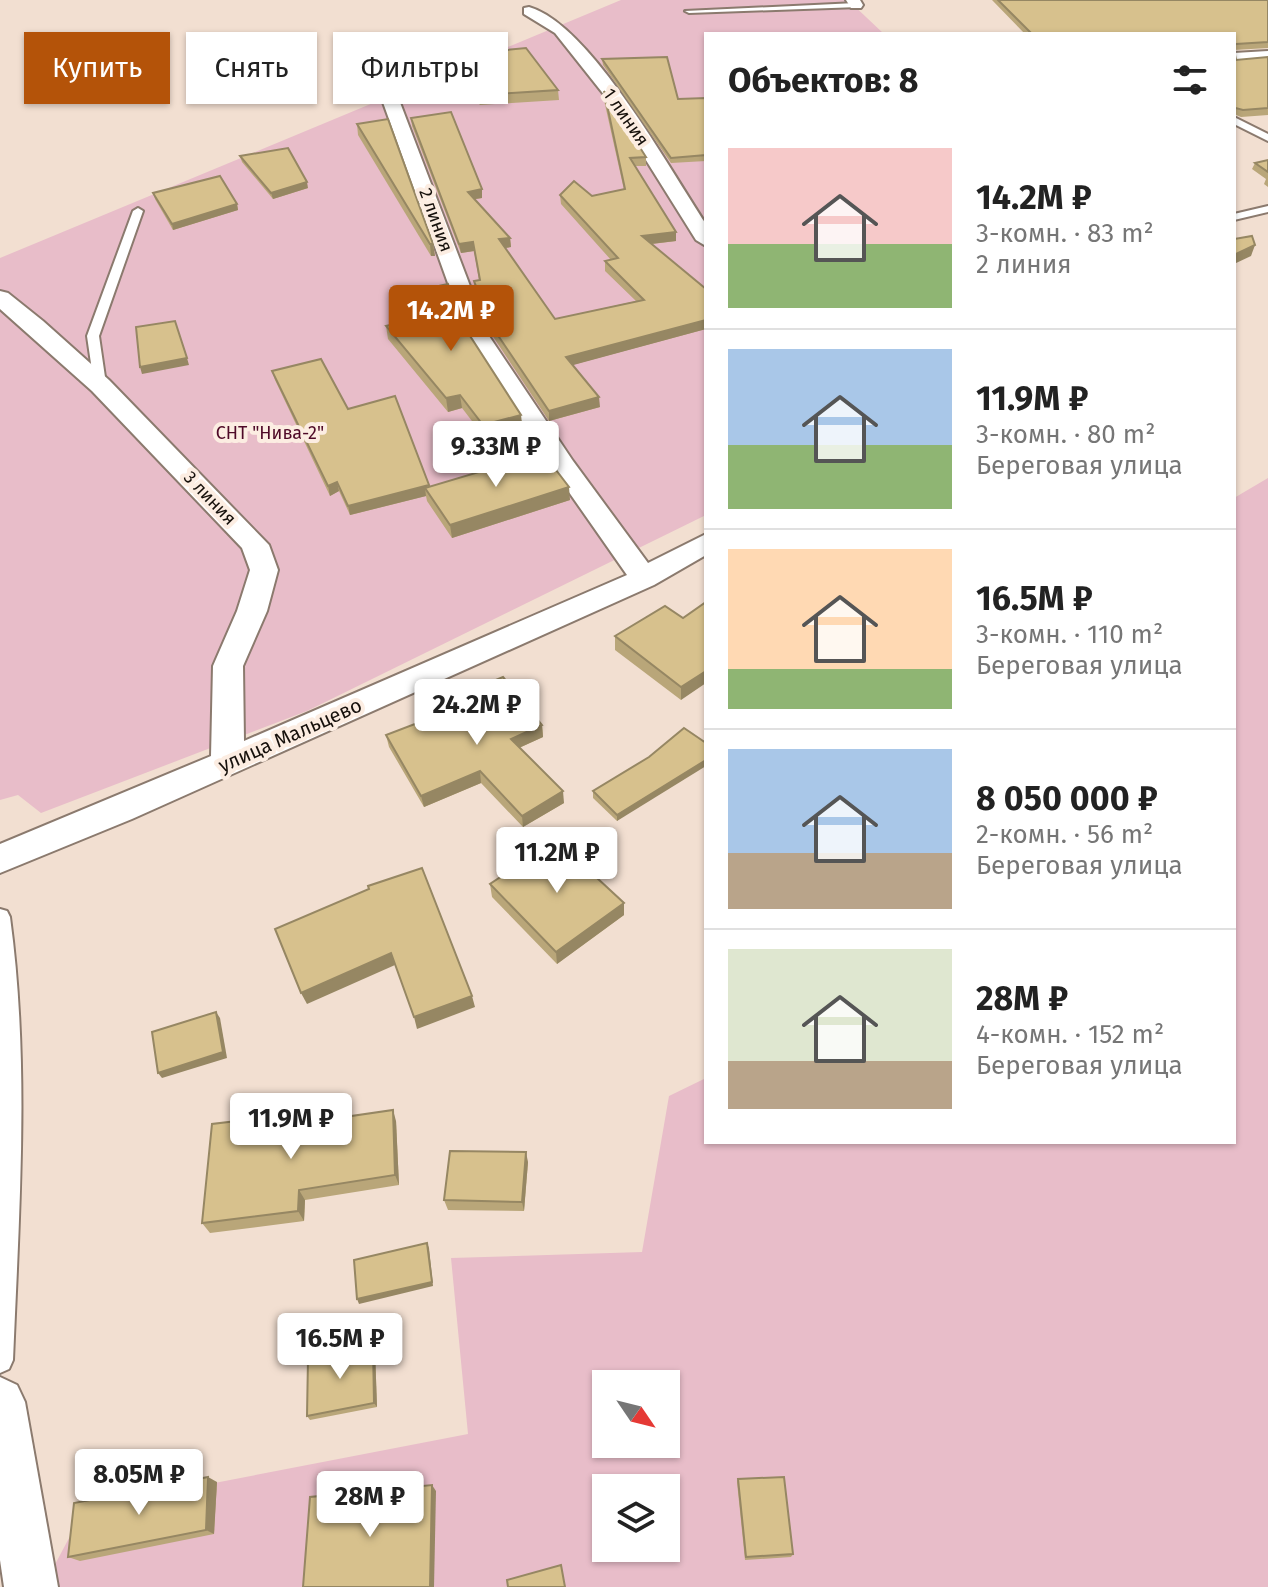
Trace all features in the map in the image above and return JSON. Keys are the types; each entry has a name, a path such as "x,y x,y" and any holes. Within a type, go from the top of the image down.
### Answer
{"street":[{"name":"1 линия","path":"529,11 560,30 616,99 704,237"},
{"path":"1236,58 1268,56"},
{"name":"2 линия","path":"392,104 478,336 563,465 644,578"},
{"name":"3 линия","path":"0,298 52,338 100,384 255,545 264,570 252,611 228,666 227,763"},
{"name":"улица Мальцево","path":"0,859 227,763 644,578 704,544"},
{"path":"0,1402 31,1587"}],"lane":[{"path":"689,11 854,2"},
{"path":"1236,121 1268,138"},
{"path":"1236,217 1268,209"},
{"path":"100,384 93,336 138,211"},
{"path":"0,917 8,978 9,1174 0,1360"}],"green space":[{"name":"СНТ \"Нива-2\"","path":"621,0 848,0 882,32 704,32 704,516 307,711 41,813 18,795 0,800 0,258 371,104 508,104 508,47"},
{"path":"1268,478 1268,1587 43,1587 85,1508 468,1434 451,1258 642,1252 669,1096 704,1079 704,1144 1236,1144 1236,497"}],"building":[{"path":"998,0 1268,0 1268,42 1236,44 1236,32 1030,32"},
{"path":"526,48 558,90 508,93 508,50"},
{"path":"667,57 678,99 704,98 704,155 671,158 602,59"},
{"path":"1268,57 1268,108 1236,108 1236,60"},
{"path":"604,91 646,157 630,158 676,232 642,236 704,287 704,321 566,357 599,397 549,411 491,325 474,281 480,280 473,242 459,244 411,118 451,112 482,189 468,192 510,238 499,239 555,319 644,300 605,261 618,258 560,195 574,181 592,196 625,189"},
{"path":"388,119 433,244 430,244 357,124"},
{"path":"288,148 307,182 271,193 240,156"},
{"path":"1268,160 1268,172 1255,163"},
{"path":"220,176 237,204 172,224 153,193"},
{"path":"1252,236 1255,245 1236,254 1236,239"},
{"path":"448,284 463,325 521,415 483,425 460,395 446,398 386,326 405,322 398,295"},
{"path":"175,321 187,358 140,367 136,327"},
{"path":"321,359 348,409 395,396 429,485 348,506 337,482 328,486 272,371"},
{"path":"543,453 569,487 450,525 425,488"},
{"path":"704,603 704,672 681,687 615,636 665,606 683,618"},
{"path":"503,677 542,725 511,739 563,791 522,816 480,771 421,796 386,735 462,706 455,697"},
{"path":"684,728 704,742 704,761 617,815 593,791 649,757"},
{"path":"556,840 624,903 556,952 490,884"},
{"path":"422,868 472,996 414,1017 391,953 301,993 275,929 369,889 368,886"},
{"path":"216,1012 223,1052 158,1073 152,1032"},
{"path":"393,1110 395,1175 299,1190 298,1211 202,1223 212,1124 303,1113 303,1123"},
{"path":"450,1151 526,1152 522,1202 444,1200"},
{"path":"427,1243 432,1282 357,1299 354,1260"},
{"path":"373,1347 374,1403 307,1416 308,1359"},
{"path":"208,1477 206,1530 68,1557 74,1503"},
{"path":"784,1477 793,1554 746,1557 738,1479"},
{"path":"432,1485 430,1587 303,1587 310,1497"},
{"path":"561,1565 565,1587 508,1587 507,1580"}]}
